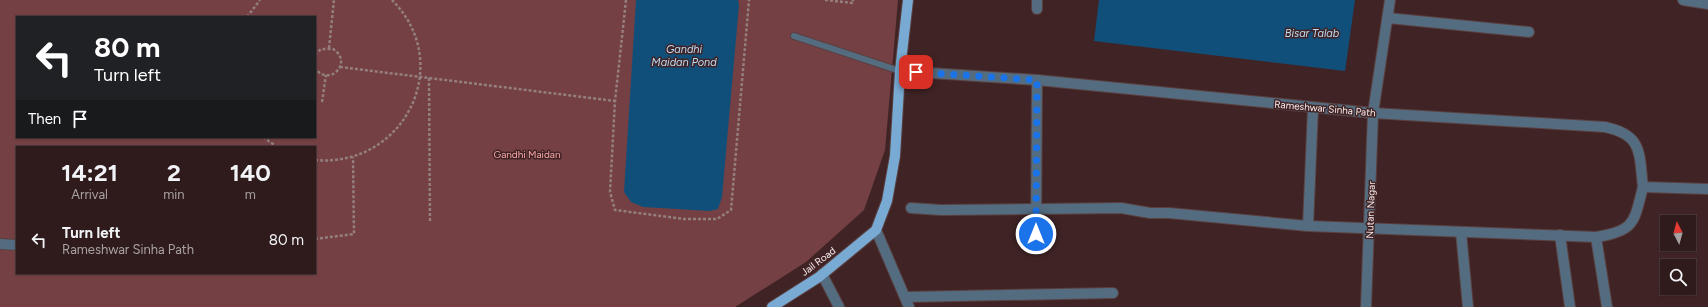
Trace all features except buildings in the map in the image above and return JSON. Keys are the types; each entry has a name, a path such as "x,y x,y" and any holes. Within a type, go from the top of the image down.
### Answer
{"main road":[{"path":"876,230 887,201 894,156 900,71 908,0"},
{"name":"Jail Road","path":"772,307 822,274 876,230"}],"street":[{"name":"Nutan Nagar","path":"1366,307 1373,113 1390,0"},
{"path":"1683,0 1708,4"},
{"path":"1388,18 1529,32"},
{"name":"Rameshwar Sinha Path","path":"900,71 1037,80 1373,113 1605,127 1619,130 1630,136 1639,150 1643,187"},
{"path":"1036,234 1037,80"},
{"path":"1308,226 1313,108"},
{"path":"911,208 941,210 1121,208 1150,213 1169,213 1308,226 1596,237 1607,235 1628,227 1635,218 1643,187 1708,189"},
{"path":"876,230 908,302 1113,293"},
{"path":"1461,232 1468,307"},
{"path":"1560,235 1570,307"},
{"path":"1596,237 1607,307"},
{"path":"0,244 16,244"},
{"path":"822,274 839,307"}],"lane":[{"path":"794,36 900,71"}],"path":[{"path":"248,16 260,0"},
{"path":"329,48 334,0"},
{"path":"316,160 329,161 353,157 370,150 380,144 399,127 409,112 416,95 420,77 420,53 413,30 401,9 392,0"},
{"path":"626,0 615,102 610,192 615,210 684,219 717,219 731,210 749,0"},
{"path":"825,0 853,3 853,0"},
{"path":"316,54 321,49 329,48 336,51 341,58 340,67 334,74 321,74 316,69"},
{"path":"340,67 615,102"},
{"path":"322,102 326,75"},
{"path":"429,78 430,223"},
{"path":"264,138 276,146"},
{"path":"316,239 354,234 353,157"}],"green space":[{"name":"Gandhi Maidan","path":"0,0 898,0 885,150 864,210 806,262 735,307 0,307"}],"water":[{"name":"Gandhi Maidan Pond","path":"636,0 738,0 739,5 722,197 718,209 710,211 643,207 631,202 624,192"},
{"name":"Bisar Talab","path":"1099,0 1355,0 1345,71 1094,41"}],"route":[{"path":"916,72 1037,80 1036,234"}]}
